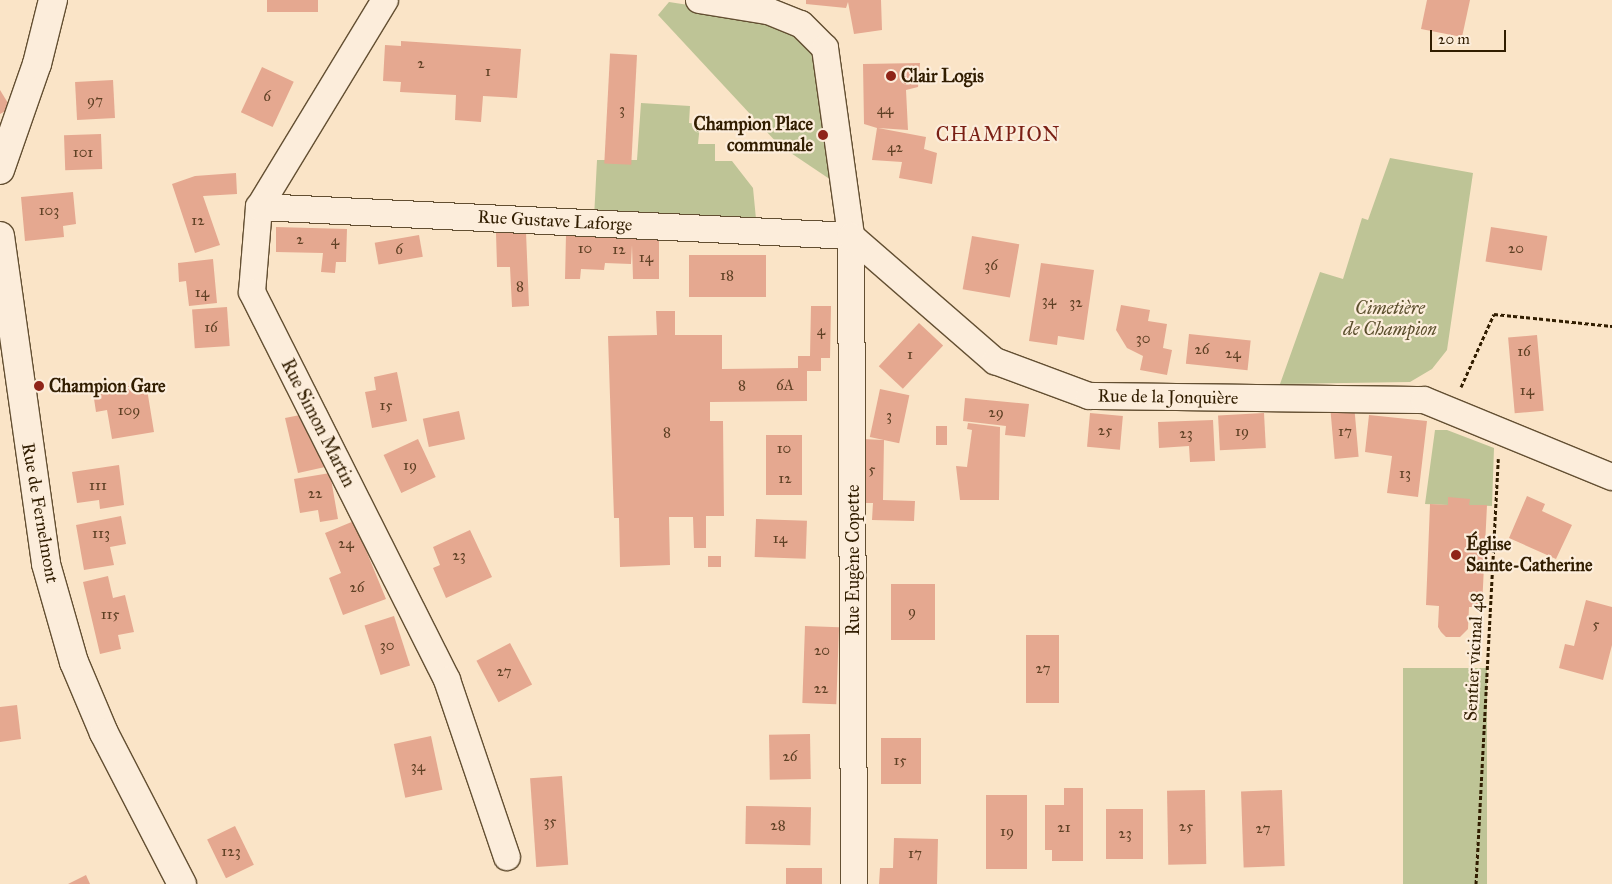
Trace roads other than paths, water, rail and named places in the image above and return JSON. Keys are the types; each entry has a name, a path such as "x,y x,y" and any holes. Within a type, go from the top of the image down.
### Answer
{"street":[{"path":"0,170 37,64 53,0"},
{"path":"384,0 396,0"},
{"name":"Rue Simon Martin","path":"384,0 259,207 252,292 447,680 507,857"},
{"path":"699,0 768,11 801,24 825,48 851,236"},
{"name":"Rue Gustave Laforge","path":"259,207 851,236"},
{"name":"Rue de Fernelmont","path":"0,236 46,564 58,609 74,662 104,733 182,884"},
{"name":"Rue de la Jonquière","path":"851,236 995,361 1089,396 1424,400 1612,477"},
{"name":"Rue Eugène Copette","path":"851,236 854,884"}],"place":[{"name":"Clair Logis","path":"891,76"},
{"name":"Champion Place communale","path":"823,135"},
{"name":"Champion Gare","path":"39,386"},
{"name":"Église Sainte-Catherine","path":"1456,555"}],"district":[{"name":"CHAMPION","path":"998,134"}],"park label":[{"name":"Cimetière de Champion","path":"1390,319"}]}
